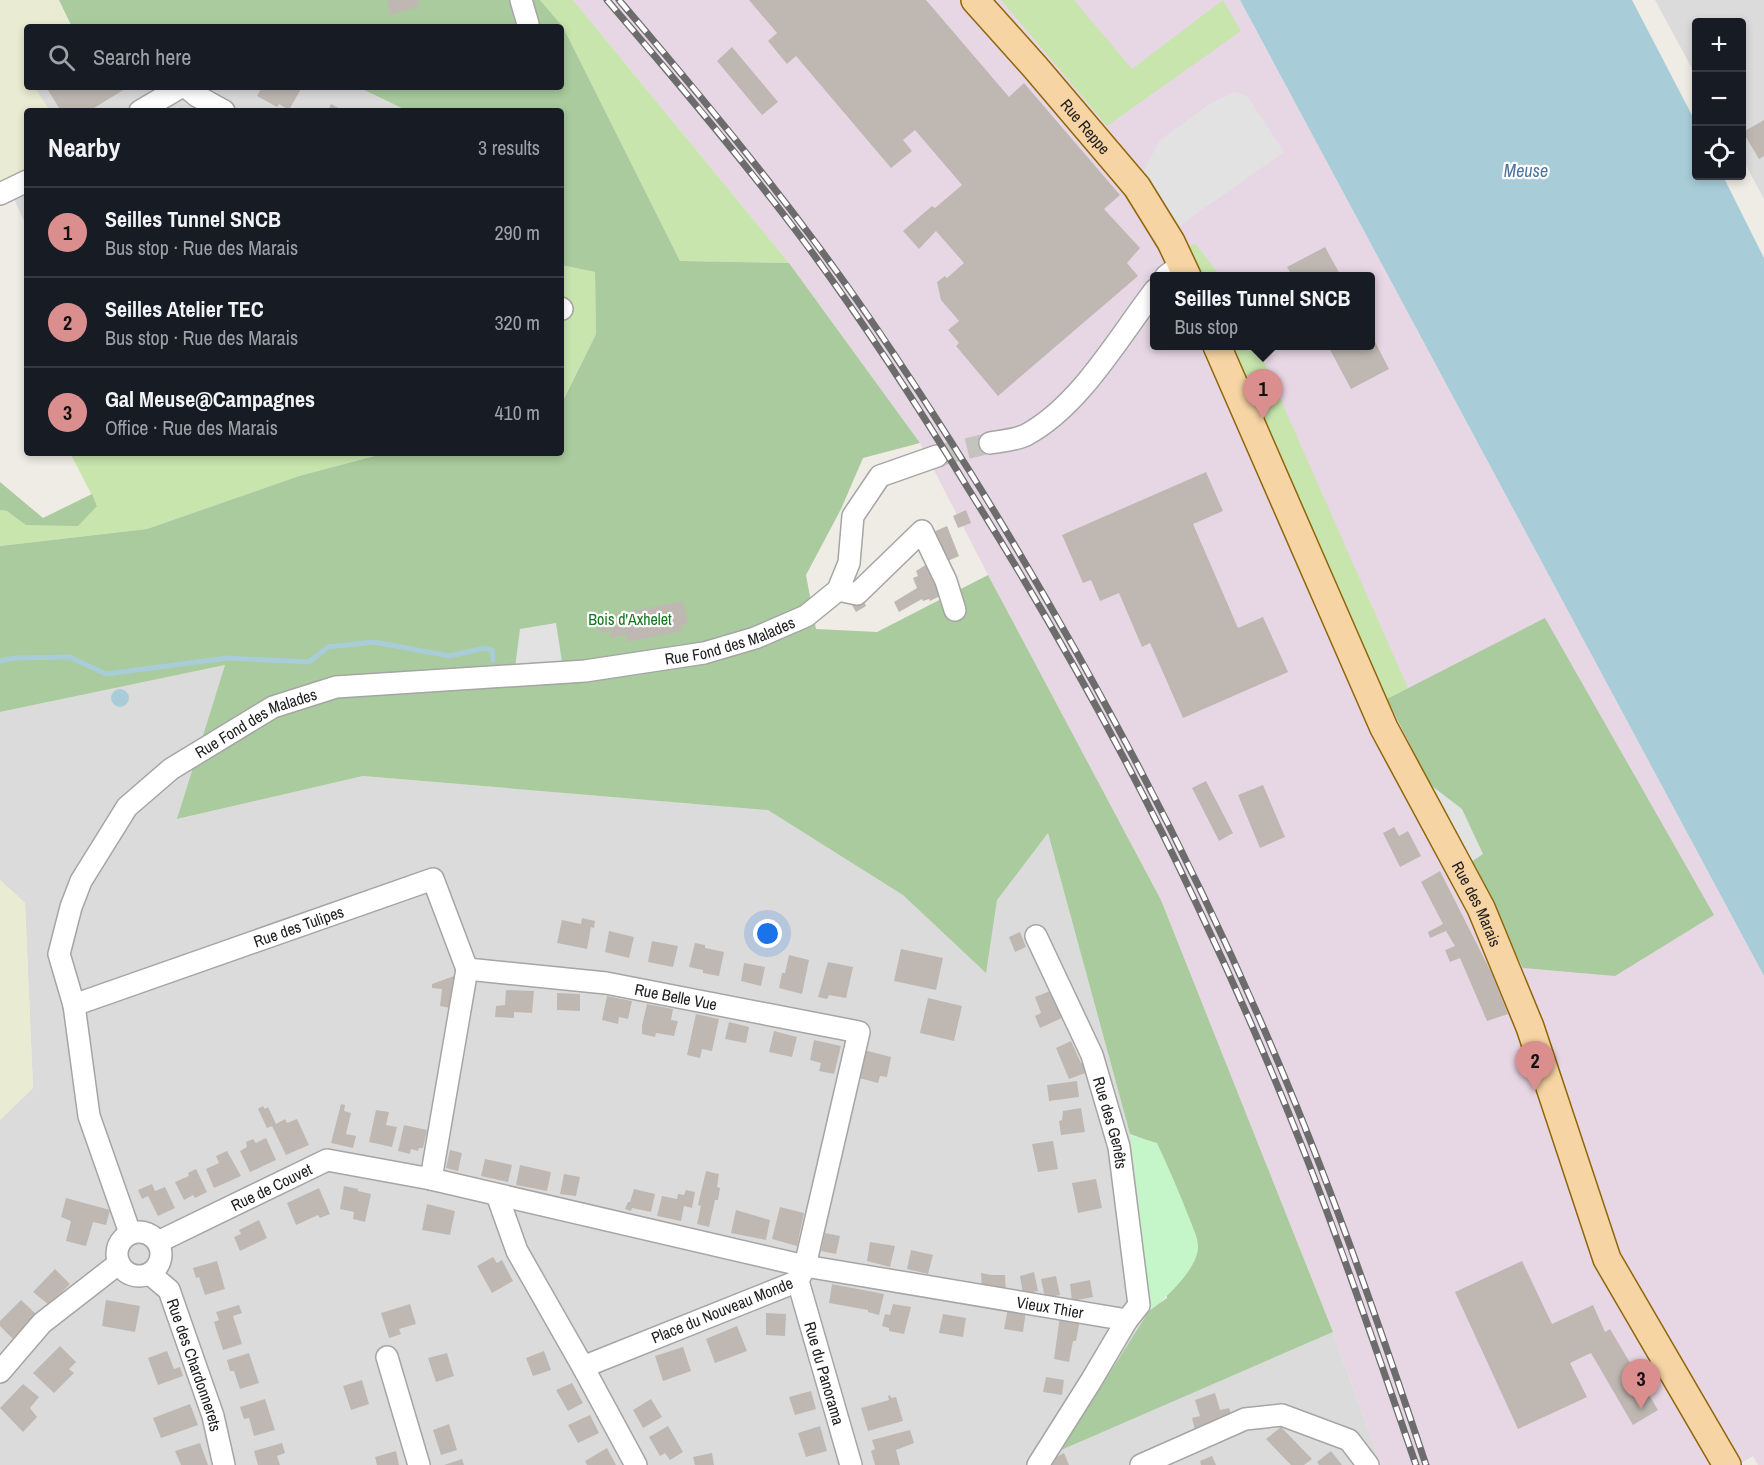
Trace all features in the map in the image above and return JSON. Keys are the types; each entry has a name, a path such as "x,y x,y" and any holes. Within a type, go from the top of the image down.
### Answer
{"main road":[{"name":"Rue Reppe","path":"975,0 1137,187 1171,242 1178,272"},
{"name":"Rue des Marais","path":"1219,350 1384,728 1482,908 1530,1027 1606,1259 1727,1465"}],"street":[{"path":"520,0 528,24"},
{"path":"145,108 176,90"},
{"path":"190,90 219,108"},
{"path":"0,194 24,182"},
{"path":"990,443 1024,436 1053,417 1081,390 1150,297"},
{"name":"Rue Fond des Malades","path":"130,1233 89,1116 74,1005 59,954 71,907 81,881 127,807 171,769 273,707 336,687 585,671 704,653 755,638 806,616 838,590 849,563 854,516 880,476 937,456"},
{"path":"838,590 857,594 922,531 946,581 955,610"},
{"name":"Rue des Tulipes","path":"74,1005 433,879 467,969"},
{"name":"Rue des Genêts","path":"1036,936 1092,1055 1119,1147 1139,1305 1126,1320"},
{"path":"431,1179 467,969"},
{"name":"Rue Belle Vue","path":"467,969 606,983 859,1032 802,1273"},
{"name":"Rue de Couvet","path":"158,1242 327,1160 431,1179 497,1195"},
{"path":"497,1195 517,1251 584,1366 636,1465"},
{"name":"Place du Nouveau Monde","path":"497,1195 802,1273"},
{"path":"141,1232 151,1235 158,1242 161,1260 150,1274 138,1277 126,1273 118,1264 116,1252 121,1241 130,1233 141,1232"},
{"path":"0,1372 42,1323 118,1264"},
{"name":"Vieux Thier","path":"802,1273 1126,1320"},
{"name":"Place du Nouveau Monde","path":"584,1366 802,1273"},
{"name":"Rue du Panorama","path":"802,1273 851,1465"},
{"name":"Rue des Chardonnerets","path":"150,1274 169,1290 213,1416 224,1465"},
{"path":"1038,1465 1126,1320"},
{"path":"387,1357 419,1465"},
{"path":"1141,1465 1245,1419 1282,1415 1349,1440 1368,1465"}],"shaded area":[{"path":"573,0 1240,0 1764,976 1764,1465 1758,1465 1753,1456 1738,1465 1381,1465 1333,1332 1161,900 920,443 789,263"},
{"path":"1655,0 1764,0 1764,199 1746,165 1746,18 1692,18 1692,69"},
{"path":"36,90 364,90 402,108 177,107 48,108"},
{"path":"1234,92 1247,96 1284,152 1176,228 1141,176 1160,140 1211,103"},
{"path":"24,170 24,221 6,181"},
{"path":"556,623 562,662 515,668 520,629"},
{"path":"225,665 178,819 363,776 1048,833 1130,1134 1198,1247 1062,1449 1333,1332 1381,1465 0,1465 0,1120 33,1088 25,903 0,880 0,712"},
{"path":"1428,783 1462,809 1483,854 1471,862"}],"green space":[{"path":"0,0 59,0 71,24 24,24 24,90 36,90 48,108 24,108 24,170 0,184"},
{"name":"Bois d'Axhelet","path":"59,0 540,0 560,24 71,24"},
{"path":"540,0 573,0 789,263 680,261 564,29 564,24 560,24"},
{"path":"1001,0 1074,0 1132,69 1223,0 1241,31 1107,126"},
{"name":"Bois d'Axhelet","path":"564,29 680,261 789,263 920,443 863,458 841,509 806,575 816,629 877,632 988,575 1161,900 1333,1332 1061,1450 1149,1311 1167,1298 1157,1144 1130,1134 1048,833 997,900 986,973 903,895 768,810 363,776 177,819 225,665 0,712 0,546 147,529 299,476 375,456 564,456 564,399 596,334 595,272 564,266 564,108 402,108 364,90 564,90"},
{"path":"1196,244 1217,272 1201,272 1189,246"},
{"path":"564,266 595,272 596,334 564,399"},
{"path":"1235,350 1259,350 1408,688 1387,699"},
{"path":"72,456 375,456 299,476 147,529 0,546 0,510 7,511 27,525 97,505"},
{"path":"0,482 43,518 92,494 97,506 78,526 26,525 7,511 0,510"},
{"path":"1545,618 1714,915 1615,976 1523,968 1387,699"},
{"path":"0,880 25,903 33,1088 0,1120"},
{"path":"1130,1135 1157,1143 1198,1243 1197,1255 1187,1273 1164,1299 1149,1311 1132,1199 1138,1198"}],"water":[{"name":"Meuse","path":"1240,0 1632,0 1692,115 1692,180 1725,180 1764,258 1764,976"},
{"path":"116,689 124,689 129,694 127,705 116,707 111,702 111,694"}],"building":[{"path":"387,0 418,0 419,7 390,15"},
{"path":"749,0 926,0 1009,97 1024,83 1120,195 1104,209 1140,248 1127,263 1138,276 998,396 956,346 959,343 948,330 959,321 941,300 937,282 945,276 947,278 964,263 936,231 919,249 903,231 932,206 935,208 962,185 915,130 903,140 912,151 891,168 796,56 787,64 768,41 777,33"},
{"path":"732,47 778,102 762,115 717,61"},
{"path":"48,90 123,90 94,108 59,108"},
{"path":"260,90 300,90 290,108 279,104 277,107 257,96"},
{"path":"1764,120 1764,156 1759,159 1746,137 1746,130"},
{"path":"1325,247 1339,272 1290,272 1287,267"},
{"path":"1375,342 1389,369 1351,389 1330,350 1375,350"},
{"path":"1206,472 1223,511 1193,524 1238,628 1263,617 1288,672 1183,718 1150,643 1142,647 1119,593 1100,601 1091,580 1083,583 1062,535"},
{"path":"966,510 971,523 958,528 953,516"},
{"path":"947,526 959,556 943,563 931,533"},
{"path":"927,564 942,595 930,601 922,599 899,612 894,602 917,588 913,578 918,576 916,571"},
{"path":"863,599 866,606 856,612 852,605"},
{"path":"683,601 688,624 681,625 682,631 627,642 626,635 611,638 610,631 600,633 598,618"},
{"path":"1206,781 1233,833 1219,841 1192,788"},
{"path":"1263,785 1285,837 1260,848 1238,795"},
{"path":"1394,827 1399,836 1408,831 1421,856 1400,867 1383,833"},
{"path":"1440,871 1491,972 1508,1014 1487,1021 1460,958 1450,962 1445,950 1455,946 1446,931 1430,938 1428,932 1443,924 1421,882"},
{"path":"582,918 595,921 594,928 591,927 587,949 557,943 562,920 581,924"},
{"path":"609,931 634,937 629,958 605,952"},
{"path":"1020,932 1026,947 1015,952 1009,937"},
{"path":"652,941 678,946 673,967 648,962"},
{"path":"695,943 705,945 705,948 724,952 719,976 689,967"},
{"path":"901,949 943,958 936,990 894,981"},
{"path":"789,955 809,960 802,994 779,988"},
{"path":"828,962 853,967 846,998 829,995 827,999 818,997"},
{"path":"744,963 765,967 761,986 741,981"},
{"path":"457,975 450,1008 440,1006 442,989 432,988 432,984"},
{"path":"506,990 534,991 532,1013 514,1012 514,1018 495,1017 496,1006 505,1005"},
{"path":"1050,991 1062,1018 1040,1028 1035,1016 1041,1013 1035,997"},
{"path":"557,993 580,994 580,1011 557,1010"},
{"path":"607,996 632,1001 628,1019 619,1017 618,1024 602,1020"},
{"path":"928,998 962,1006 954,1041 920,1033"},
{"path":"647,1004 673,1009 671,1020 678,1021 674,1036 656,1033 655,1037 642,1034"},
{"path":"696,1014 719,1019 712,1051 702,1049 700,1058 687,1055"},
{"path":"729,1022 749,1027 746,1043 725,1039"},
{"path":"774,1031 797,1037 792,1057 769,1052"},
{"path":"814,1040 841,1046 834,1074 819,1071 821,1063 810,1060"},
{"path":"1071,1041 1081,1063 1084,1062 1088,1072 1069,1079 1056,1048"},
{"path":"864,1050 891,1057 887,1077 880,1076 878,1083 859,1078"},
{"path":"1077,1081 1079,1097 1049,1101 1047,1085"},
{"path":"341,1104 345,1105 344,1111 351,1113 346,1134 356,1136 353,1148 331,1143"},
{"path":"263,1106 265,1109 268,1107 276,1124 285,1119 287,1123 297,1119 309,1145 286,1155 272,1126 267,1128 258,1109"},
{"path":"1081,1108 1085,1132 1061,1135 1059,1121 1062,1120 1063,1111"},
{"path":"376,1110 389,1112 386,1125 397,1127 392,1147 369,1142"},
{"path":"404,1125 427,1130 423,1148 419,1148 418,1151 411,1149 410,1154 398,1151"},
{"path":"266,1138 276,1160 250,1172 240,1151 247,1147 246,1142 253,1139 256,1143"},
{"path":"1053,1141 1058,1169 1038,1172 1032,1144"},
{"path":"450,1150 462,1153 458,1171 446,1168"},
{"path":"227,1151 241,1176 214,1188 206,1169 219,1163 216,1156"},
{"path":"485,1159 512,1165 508,1182 481,1176"},
{"path":"520,1165 551,1172 547,1191 516,1185"},
{"path":"196,1169 207,1192 184,1200 175,1182 189,1176 188,1173"},
{"path":"706,1171 719,1174 717,1187 720,1188 709,1227 697,1224 701,1206 698,1205"},
{"path":"564,1174 580,1177 576,1196 560,1194"},
{"path":"1096,1179 1102,1208 1078,1213 1072,1183"},
{"path":"152,1184 155,1191 165,1187 175,1208 158,1216 148,1196 142,1199 138,1190"},
{"path":"344,1186 371,1194 365,1222 353,1219 354,1212 340,1209"},
{"path":"319,1188 330,1214 320,1218 318,1215 296,1225 287,1203"},
{"path":"634,1189 655,1194 651,1212 625,1209"},
{"path":"686,1190 695,1192 692,1208 684,1206 681,1221 657,1216 662,1196 677,1199 678,1194 684,1195"},
{"path":"66,1198 110,1210 106,1225 93,1222 86,1246 66,1241 71,1221 61,1217"},
{"path":"427,1204 455,1211 450,1235 422,1230"},
{"path":"780,1207 804,1213 797,1246 772,1239"},
{"path":"736,1210 770,1220 766,1240 731,1233"},
{"path":"259,1220 267,1238 240,1251 234,1237 241,1234 239,1230"},
{"path":"825,1233 840,1236 836,1254 821,1251"},
{"path":"870,1242 895,1246 890,1267 867,1261"},
{"path":"911,1250 933,1255 928,1274 907,1269"},
{"path":"493,1257 497,1263 502,1260 513,1281 492,1293 477,1266"},
{"path":"217,1261 225,1289 205,1295 199,1277 196,1278 193,1268"},
{"path":"1522,1261 1552,1324 1593,1305 1605,1332 1610,1329 1658,1410 1633,1425 1591,1353 1570,1363 1587,1397 1518,1429 1455,1292"},
{"path":"55,1269 70,1284 49,1305 33,1292"},
{"path":"1034,1272 1038,1291 1023,1294 1020,1276"},
{"path":"981,1273 1005,1275 1006,1292 982,1290"},
{"path":"1056,1276 1060,1295 1045,1298 1041,1279"},
{"path":"1090,1280 1093,1297 1072,1301 1070,1284"},
{"path":"832,1284 884,1294 879,1315 868,1312 868,1310 829,1303"},
{"path":"21,1300 37,1315 14,1340 0,1326 0,1321"},
{"path":"106,1300 140,1306 135,1332 102,1326"},
{"path":"410,1304 416,1324 399,1329 401,1334 389,1338 381,1313"},
{"path":"893,1304 911,1307 904,1334 889,1331 889,1328 882,1326 885,1314 890,1315"},
{"path":"239,1305 242,1313 233,1316 242,1344 223,1350 214,1322 219,1320 216,1312"},
{"path":"1008,1308 1026,1311 1023,1332 1004,1329"},
{"path":"766,1313 786,1314 785,1336 766,1335"},
{"path":"943,1314 966,1318 963,1337 939,1333"},
{"path":"1060,1316 1080,1320 1069,1362 1054,1359"},
{"path":"737,1326 747,1351 715,1363 706,1339"},
{"path":"60,1346 76,1362 69,1369 74,1373 54,1393 33,1373"},
{"path":"683,1347 691,1371 663,1381 655,1356"},
{"path":"167,1351 174,1369 180,1367 183,1376 158,1385 148,1358"},
{"path":"544,1351 551,1370 533,1376 526,1358"},
{"path":"249,1353 259,1383 240,1389 234,1371 230,1371 227,1360"},
{"path":"447,1353 454,1376 436,1382 428,1358"},
{"path":"1046,1377 1064,1380 1062,1395 1043,1392"},
{"path":"362,1380 369,1404 351,1410 343,1386"},
{"path":"572,1383 583,1403 568,1411 556,1390"},
{"path":"23,1384 39,1397 30,1408 37,1417 23,1432 0,1408"},
{"path":"811,1391 816,1409 795,1415 789,1397"},
{"path":"1215,1393 1220,1410 1229,1408 1233,1420 1195,1430 1192,1418 1200,1416 1195,1400"},
{"path":"890,1395 891,1398 896,1397 903,1421 868,1431 861,1408 889,1400"},
{"path":"265,1399 275,1430 254,1436 249,1418 244,1419 240,1407"},
{"path":"651,1399 662,1417 643,1428 633,1410"},
{"path":"190,1404 198,1425 161,1438 153,1418"},
{"path":"590,1415 599,1433 578,1443 568,1425"},
{"path":"449,1424 457,1450 441,1455 433,1430"},
{"path":"668,1426 683,1452 670,1460 665,1453 660,1456 649,1437"},
{"path":"820,1426 827,1451 806,1457 798,1433"},
{"path":"1281,1427 1312,1459 1304,1465 1291,1465 1266,1439"},
{"path":"910,1430 914,1443 896,1450 900,1465 875,1465 871,1451 875,1449 872,1440"},
{"path":"200,1443 208,1465 181,1465 175,1451"},
{"path":"282,1443 285,1453 277,1456 280,1465 258,1465 254,1451"},
{"path":"607,1448 616,1465 587,1465 585,1461"},
{"path":"396,1451 399,1465 377,1465 375,1457"},
{"path":"1331,1451 1342,1465 1319,1465 1317,1462"},
{"path":"712,1453 714,1465 695,1465 693,1457"},
{"path":"1064,1453 1069,1465 1048,1465 1047,1462"},
{"path":"1212,1456 1216,1465 1201,1465 1200,1461"},
{"path":"462,1459 464,1465 444,1465"}],"waterway":[{"path":"0,661 13,658 70,657 106,674 227,658 309,662 328,647 374,642 450,656 484,648 492,650 493,660"}],"tunnel":[{"path":"937,456 990,443"}],"railway":[{"path":"607,0 753,176 845,298 888,361 1000,540 1118,746 1226,967 1267,1060 1334,1231 1416,1465"},
{"path":"619,0 761,171 871,320 972,475 1091,678 1199,886 1287,1082 1350,1245 1426,1465"}],"place":[{"name":"Seilles Tunnel SNCB","path":"1263,419"},
{"name":"Seilles Atelier TEC","path":"1535,1091"},
{"name":"Gal Meuse@Campagnes","path":"1641,1409"}]}
